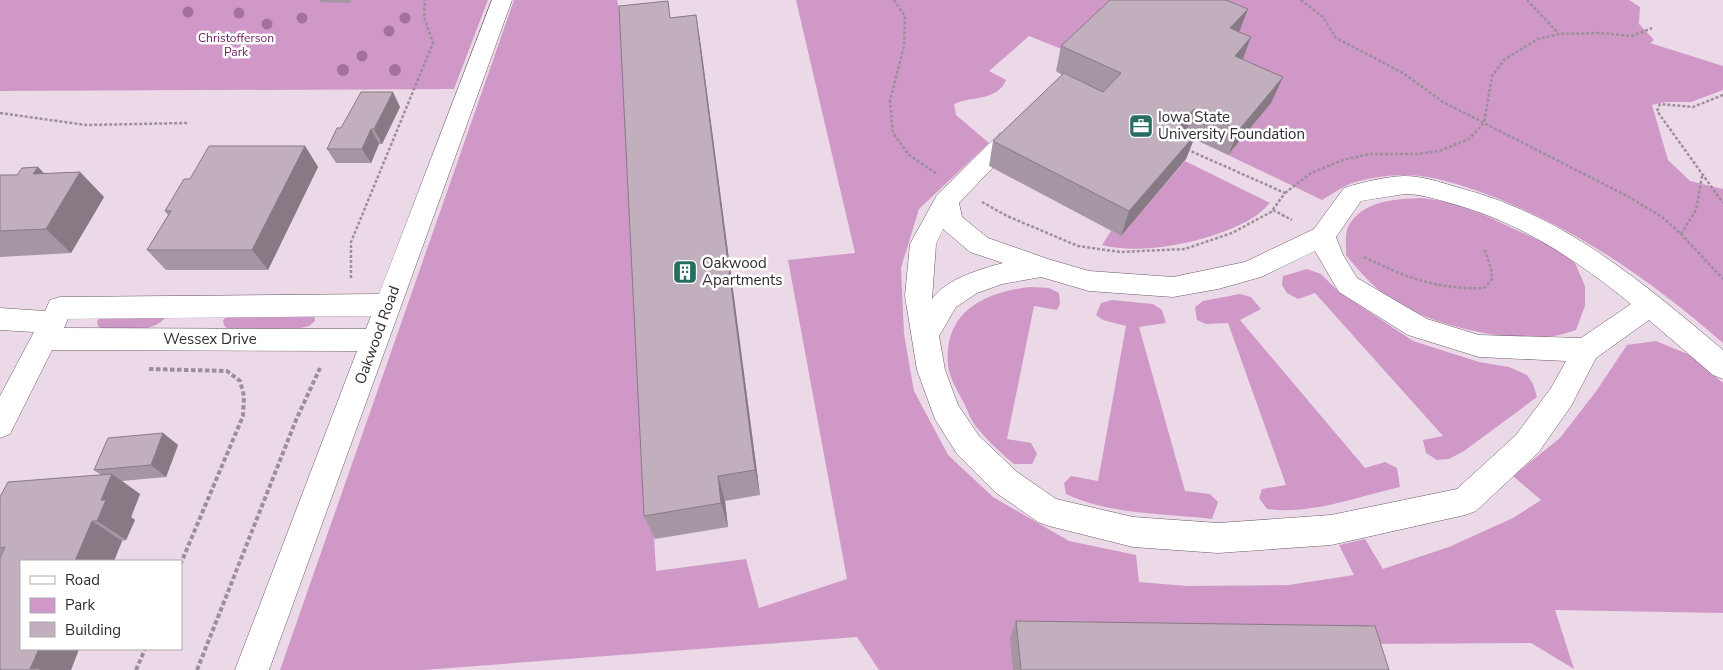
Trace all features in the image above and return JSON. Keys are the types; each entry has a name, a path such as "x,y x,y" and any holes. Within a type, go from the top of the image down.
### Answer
{"street":[{"name":"Oakwood Road","path":"252,670 502,0"},
{"path":"1008,140 953,195 923,244 918,296 931,370 945,410 968,445 1006,482 1049,512 1133,532 1218,538 1331,530 1465,501 1527,444 1560,397 1586,350 1651,304"},
{"path":"953,195 950,221 979,245 1044,268 1089,281 1173,287 1218,279 1252,270 1323,236 1353,194 1406,185 1459,195 1507,211 1584,254 1651,304 1723,367"},
{"path":"1323,236 1330,258 1348,285 1418,327 1479,346 1586,350"},
{"path":"925,336 946,300 976,283 1009,271 1044,268"},
{"name":"Wessex Drive","path":"53,323 388,305"},
{"name":"Wessex Drive","path":"0,319 375,340"},
{"path":"0,425 53,323"}],"path":[{"path":"352,285 351,242 433,43 424,21 423,10 425,0"},
{"path":"894,0 905,16 904,46 890,101 893,133 909,155 953,195 1078,246 1120,252 1185,249 1232,233 1273,210 1285,193 1311,173 1343,160 1370,154 1418,154 1439,151 1470,140 1484,124 1492,76 1505,59 1538,39 1558,34 1600,33 1632,36 1652,28"},
{"path":"1301,0 1323,18 1336,38 1403,73 1443,102 1627,196 1662,217 1681,234 1723,279"},
{"path":"1527,0 1558,34"},
{"path":"1723,95 1710,102 1693,107 1660,104 1657,111 1702,176 1723,202"},
{"path":"0,114 86,125 187,123"},
{"path":"1186,148 1285,193"},
{"path":"1681,234 1696,210 1702,176"},
{"path":"1273,210 1395,272 1433,286 1467,290 1484,288 1492,279 1491,268 1484,248"},
{"path":"197,670 296,420 321,366"},
{"path":"147,369 227,371 240,381 244,396 243,416 182,561"},
{"path":"136,670 145,650"}],"green space":[{"name":"Christofferson Park","path":"0,0 488,0 454,89 0,91"},
{"path":"514,0 617,0 626,37 656,571 746,559 759,608 847,579 788,260 855,253 796,0 1131,0 1074,54 1029,36 989,71 1006,80 1002,87 991,95 954,104 956,115 989,143 919,209 901,268 904,334 914,391 948,455 993,497 1069,541 1136,555 1139,582 1187,586 1289,585 1354,575 1339,545 1365,539 1383,569 1449,547 1513,518 1541,500 1513,476 1560,438 1597,390 1627,345 1656,341 1690,355 1723,383 1723,613 1555,610 1574,669 1531,643 1370,644 1013,670 879,670 857,637 423,670 280,670"},
{"path":"1203,0 1629,0 1640,7 1639,24 1654,40 1650,43 1723,66 1723,90 1691,102 1665,102 1652,105 1668,160 1690,181 1723,189 1723,343 1669,298 1581,239 1551,222 1486,194 1436,179 1415,175 1398,175 1371,178 1352,183 1322,200 1228,155 1271,103"},
{"path":"1185,161 1270,203 1258,214 1234,228 1177,245 1137,249 1102,245 1111,231 1121,236"},
{"path":"1422,198 1449,202 1482,214 1555,248 1575,263 1585,286 1585,306 1576,330 1557,336 1514,337 1469,330 1446,324 1405,308 1377,288 1346,255 1348,227 1354,218 1371,206 1391,200"},
{"path":"1307,269 1321,274 1338,291 1413,341 1479,362 1509,367 1527,375 1533,384 1537,397 1464,451 1449,459 1437,460 1426,453 1423,440 1443,436 1315,293 1298,299 1287,293 1282,285 1283,276"},
{"path":"1031,287 1049,288 1059,293 1060,304 1057,310 1034,306 1007,439 1031,443 1037,454 1032,464 1014,464 987,439 972,421 950,374 948,346 960,318 971,307 998,293"},
{"path":"1240,294 1251,297 1261,309 1240,320 1365,468 1385,462 1397,468 1400,487 1301,510 1267,509 1259,498 1262,489 1286,485 1228,323 1206,324 1197,320 1195,307 1203,301"},
{"path":"1112,300 1153,304 1162,310 1166,323 1139,327 1185,491 1210,494 1218,502 1212,519 1119,510 1083,501 1066,494 1064,483 1071,476 1098,481 1126,326 1103,320 1096,315 1101,303"},
{"path":"104,314 164,314 164,319 158,324 144,329 102,329 98,326 97,321"},
{"path":"229,315 314,315 315,321 309,326 300,328 227,329 223,320"}],"building":[{"name":"Iowa State University Foundation","path":"1110,0 1226,0 1248,9 1230,28 1251,37 1235,56 1283,77 1239,130 1194,109 1179,126 1196,134 1129,211 993,141 1064,73 1103,92 1121,73 1061,46"},
{"name":"Oakwood Apartments","path":"668,1 670,18 696,15 755,470 718,476 721,503 644,516 619,6"},
{"path":"361,92 393,92 374,129 371,129 362,149 327,149 337,128 341,128"},
{"path":"209,146 305,146 252,250 147,250 171,211 165,211 184,179 190,179"},
{"path":"38,167 33,174 80,172 46,229 0,231 0,175 17,175 22,168"},
{"path":"163,433 151,465 94,470 108,438"},
{"path":"112,474 101,500 106,500 97,521 92,521 75,560 20,560 20,650 39,650 30,669 40,668 39,670 0,670 0,558 5,547 0,548 0,497 8,482"},
{"path":"1016,621 1375,626 1389,670 1021,670"}],"place":[{"name":"Iowa State University Foundation","path":"1141,126"},
{"name":"Oakwood Apartments","path":"685,272"}]}
